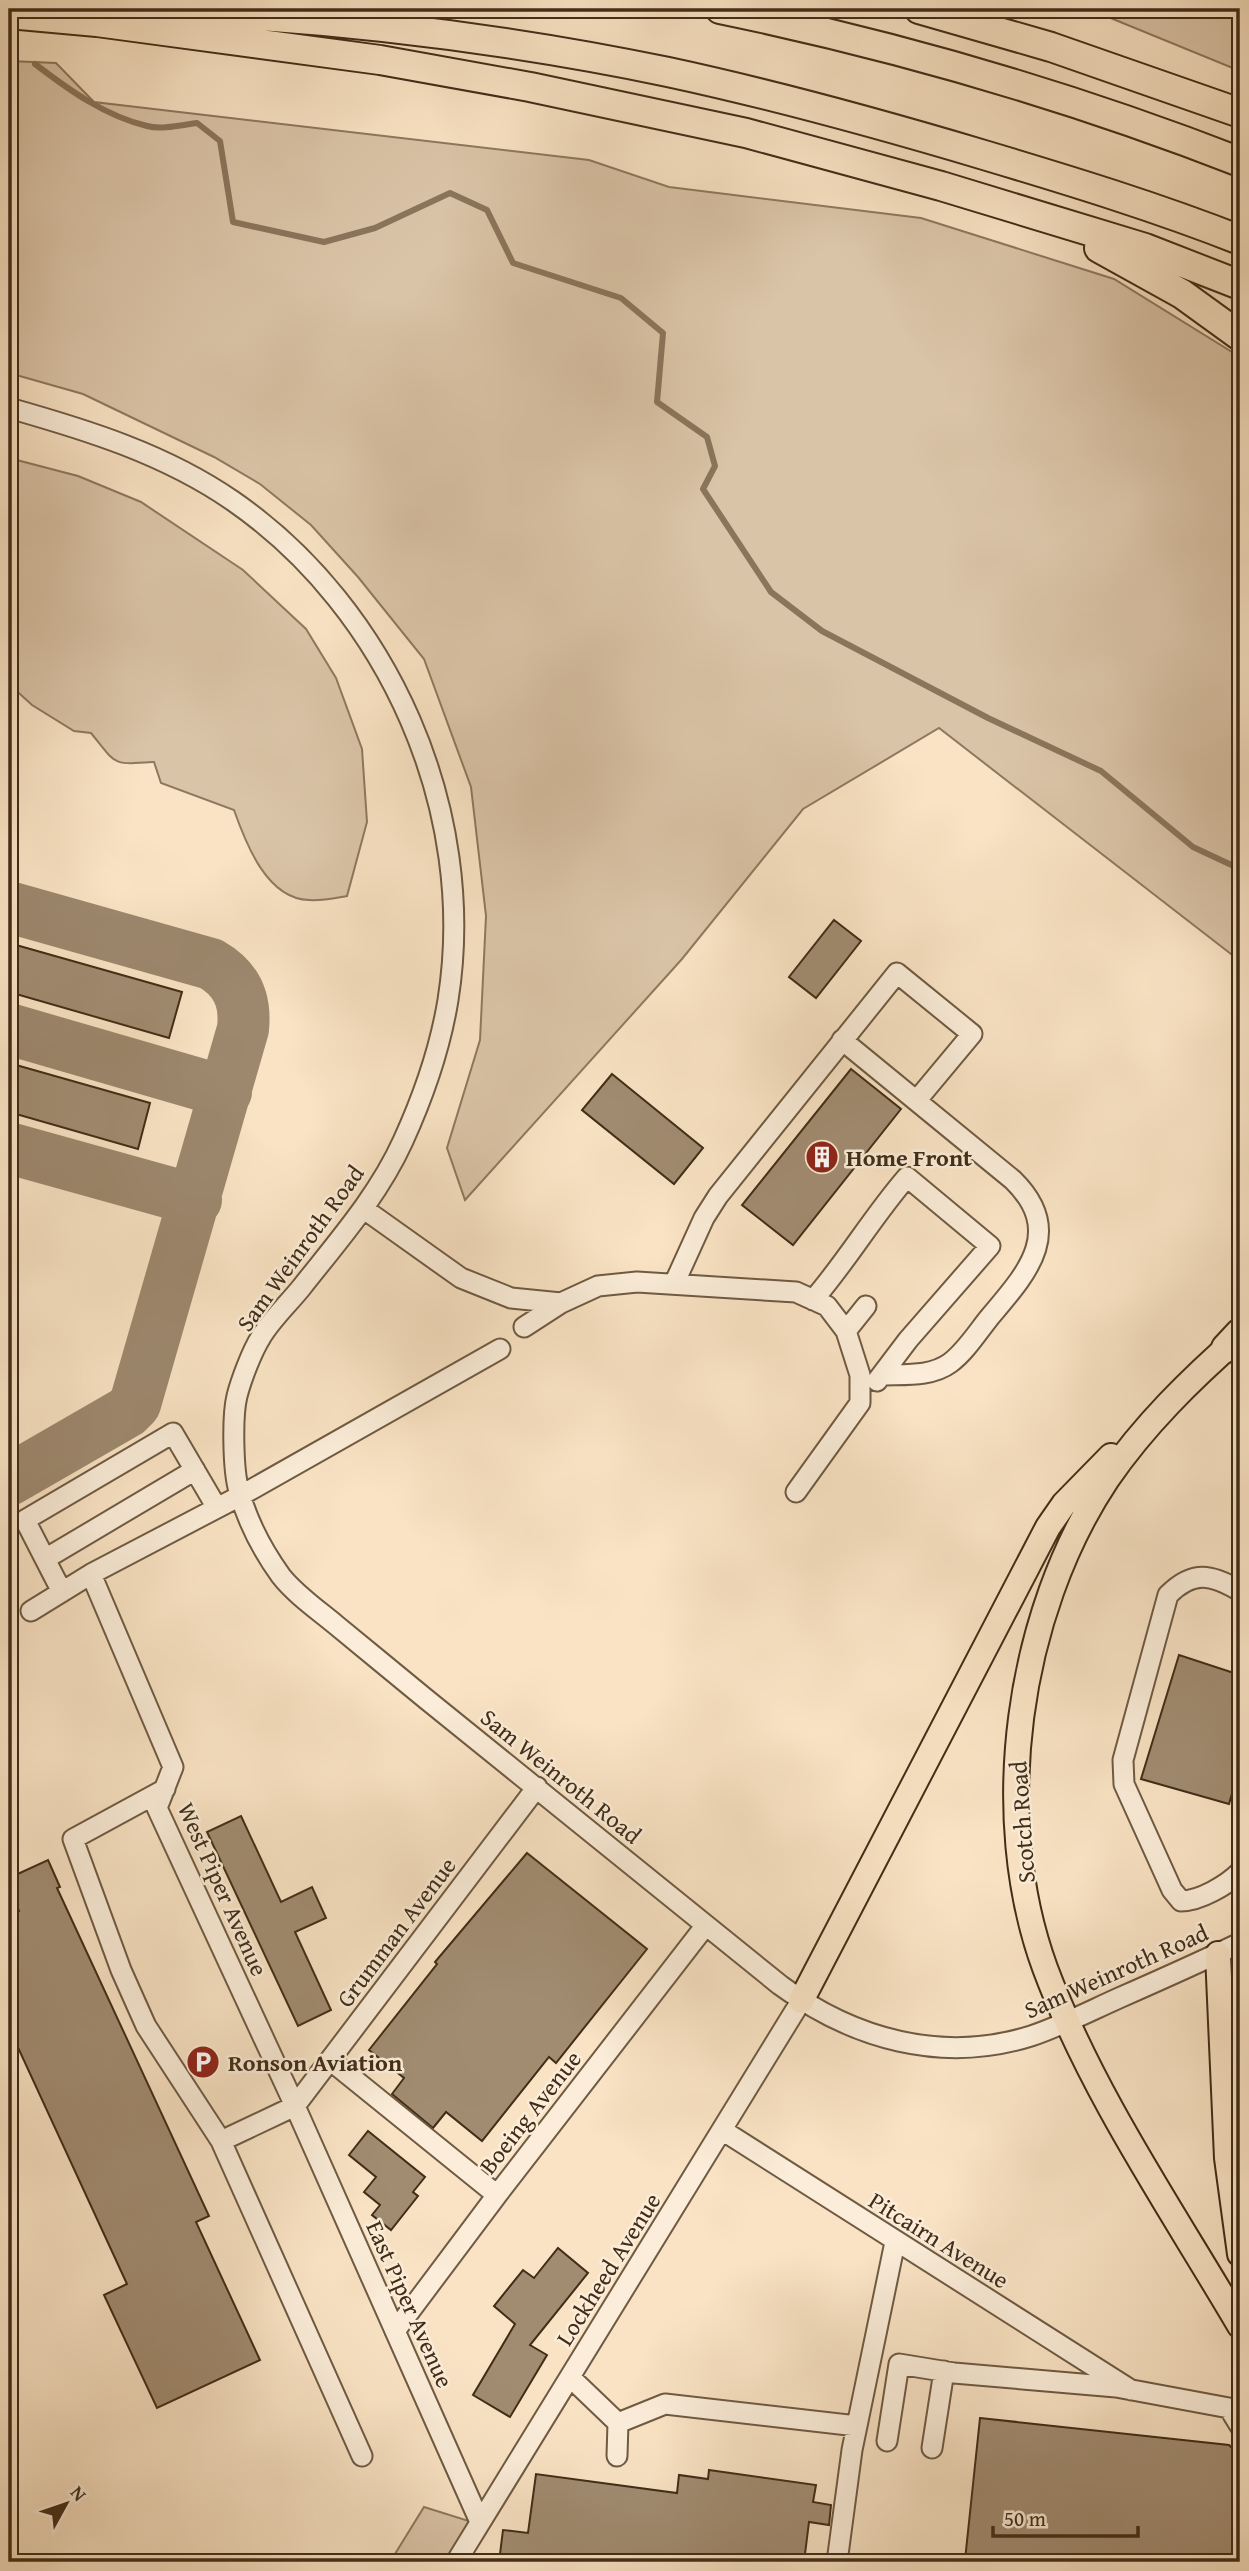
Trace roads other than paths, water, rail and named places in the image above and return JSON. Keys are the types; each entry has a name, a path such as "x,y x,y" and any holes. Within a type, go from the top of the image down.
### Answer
{"highway":[{"path":"127,9 295,19 427,32 561,52 667,72 877,123 1147,204 1240,240"},
{"path":"720,9 833,33 990,75 1240,162"},
{"path":"919,9 1051,47 1240,112"},
{"path":"9,14 97,22 380,60 530,87 754,135 861,163 1145,248 1240,285"},
{"path":"983,200 1054,227 1117,256 1182,294 1240,336"}],"main road":[{"name":"Scotch Road","path":"1236,1339 1158,1414 1107,1479 1069,1551 1040,1628 1028,1677 1018,1734 1016,1783 1017,1830 1033,1926 1044,1965 1067,2022 1111,2107 1240,2326"},
{"path":"802,2001 1048,1527 1083,1483 1121,1445 1158,1414"},
{"path":"1229,1948 1227,2158 1240,2254"}],"street":[{"name":"Sam Weinroth Road","path":"9,408 104,436 151,455 202,482 254,516 305,563 352,618 383,665 408,713 425,754 440,807 453,902 453,954 438,1049 422,1099 401,1147 364,1209 260,1338 236,1399 235,1469 240,1496 259,1540 284,1579 324,1615 802,2001 865,2032 928,2046 974,2046 1028,2037 1229,1948"},
{"path":"674,1284 704,1218 718,1196 897,973 972,1034 917,1101"},
{"path":"842,1040 1021,1187 1033,1204 1037,1216 1039,1237 1032,1261 1023,1276 950,1364 920,1374 882,1375"},
{"path":"796,1492 908,1340 990,1246 907,1177 880,1208 813,1300"},
{"path":"364,1209 461,1278 510,1298 561,1303"},
{"path":"524,1327 561,1303 598,1286 637,1282 796,1292 827,1306 845,1331 860,1375 860,1404"},
{"path":"845,1331 866,1306"},
{"path":"32,1611 91,1574 240,1496 500,1349"},
{"path":"62,1592 25,1520 173,1433 217,1508"},
{"path":"45,1559 195,1470"},
{"name":"West Piper Avenue","path":"91,1574 173,1767 157,1808 295,2106"},
{"path":"1240,1591 1221,1580 1198,1576 1180,1583 1168,1595 1123,1760 1124,1784 1172,1890 1181,1901 1192,1901 1240,1872"},
{"name":"Grumman Avenue","path":"295,2106 537,1787"},
{"path":"164,1789 73,1839 121,1970 146,2026 222,2141 362,2456"},
{"name":"Boeing Avenue","path":"395,2331 706,1925"},
{"name":"Lockheed Avenue","path":"456,2562 802,2001"},
{"path":"330,2060 497,2195"},
{"path":"222,2141 295,2106"},
{"name":"East Piper Avenue","path":"295,2106 480,2522"},
{"name":"Pitcairn Avenue","path":"722,2130 1131,2390"},
{"path":"837,2562 857,2426 895,2242"},
{"path":"887,2441 900,2364 1131,2390 1230,2408 1240,2426"},
{"path":"932,2448 944,2371"},
{"path":"570,2377 618,2423 617,2456"},
{"path":"618,2423 665,2404 857,2426"}],"waterway":[{"path":"35,64 74,92 117,116 153,127 197,123 220,141 233,222 324,242 375,228 450,193 487,210 513,263 621,298 663,333 657,402 707,437 715,466 703,489 771,592 822,631 988,718 1101,771 1193,847 1240,869"}],"place":[{"name":"Home Front","path":"822,1157"},
{"name":"Ronson Aviation","path":"203,2062"}]}
